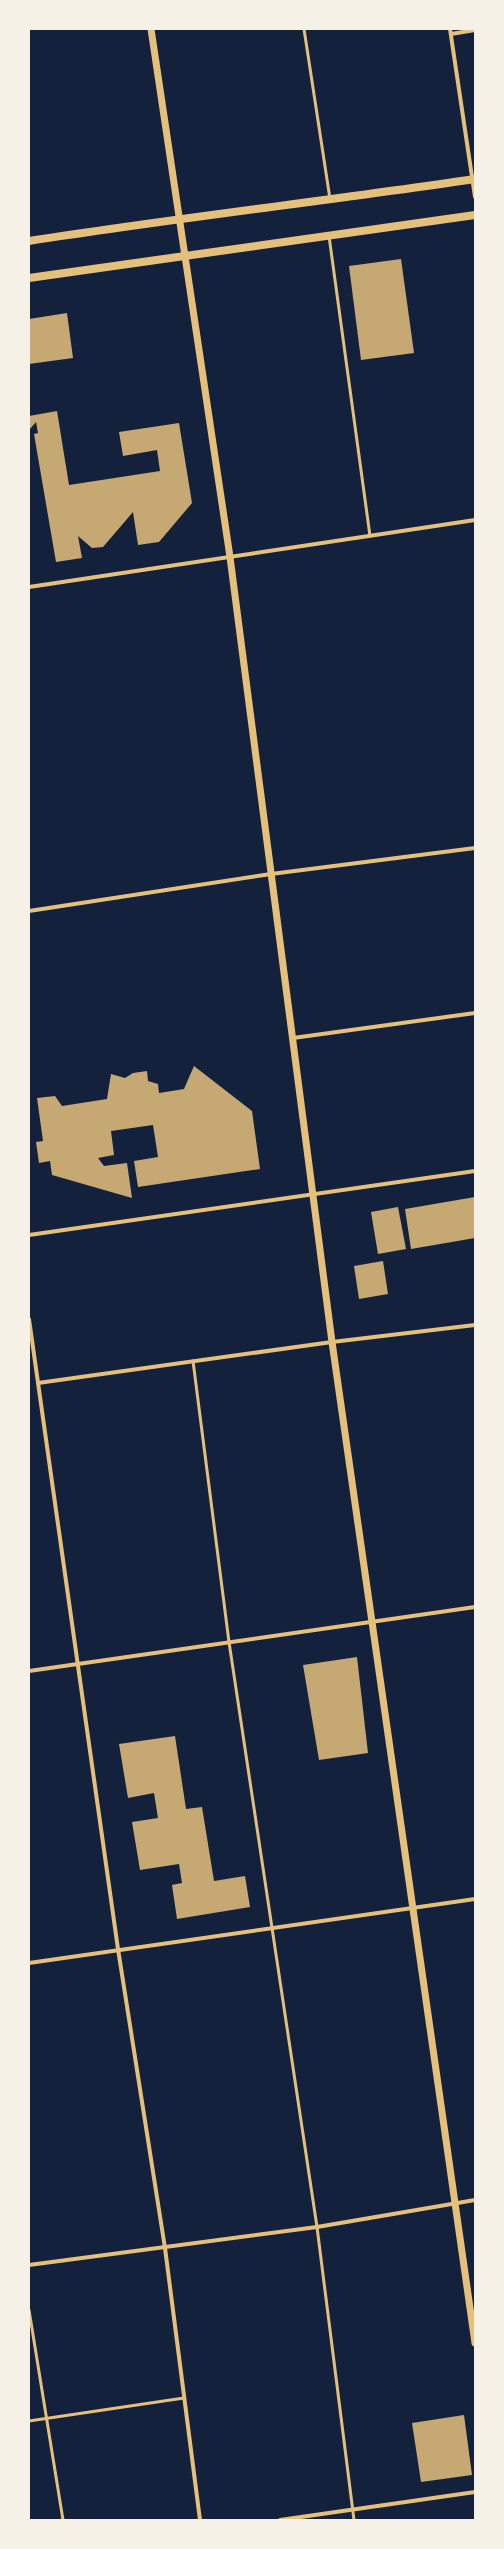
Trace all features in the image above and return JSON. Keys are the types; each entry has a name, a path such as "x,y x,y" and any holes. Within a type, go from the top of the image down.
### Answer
{"main road":[{"path":"29,241 179,218 330,200 474,180"},
{"path":"29,278 475,214"}],"street":[{"path":"151,29 230,556 332,1342 475,2343"},
{"path":"475,30 450,31 474,180 475,198"},
{"path":"29,587 475,520"},
{"path":"29,911 271,874 475,848"},
{"path":"293,1038 475,1013"},
{"path":"29,1235 475,1172"},
{"path":"29,1319 118,1949 165,2248 200,2520"},
{"path":"38,1383 332,1342 475,1325"},
{"path":"29,1671 475,1606"},
{"path":"29,1963 118,1949 475,1899"},
{"path":"29,2265 317,2227 475,2200"},
{"path":"280,2520 475,2492"}],"lane":[{"path":"304,29 330,200"},
{"path":"328,235 370,536"},
{"path":"193,1361 229,1642 317,2227 354,2520"},
{"path":"29,2310 63,2520"},
{"path":"29,2421 184,2398"}],"building":[{"path":"401,259 414,353 361,360 349,266"},
{"path":"67,313 73,358 29,364 29,319"},
{"path":"57,411 69,485 160,471 157,450 123,456 119,432 179,423 192,503 159,542 138,545 133,512 103,547 92,548 78,536 82,558 56,562 34,434 38,433 36,422 29,430 29,416"},
{"path":"194,1066 252,1111 260,1169 138,1187 134,1161 158,1157 153,1125 111,1131 114,1155 98,1158 104,1166 127,1163 132,1198 52,1175 50,1161 39,1163 36,1142 43,1141 37,1098 55,1096 62,1106 107,1099 111,1074 125,1078 133,1073 147,1071 148,1081 158,1084 159,1093 184,1089"},
{"path":"475,1197 475,1238 411,1249 405,1209"},
{"path":"398,1207 406,1249 378,1254 371,1212"},
{"path":"383,1261 388,1294 359,1299 354,1266"},
{"path":"357,1657 368,1753 319,1760 303,1665"},
{"path":"175,1736 186,1809 202,1807 214,1881 245,1876 250,1907 177,1919 172,1885 182,1883 179,1864 140,1870 132,1822 158,1818 154,1793 128,1798 119,1744"},
{"path":"464,2415 472,2475 421,2482 412,2423"}]}
